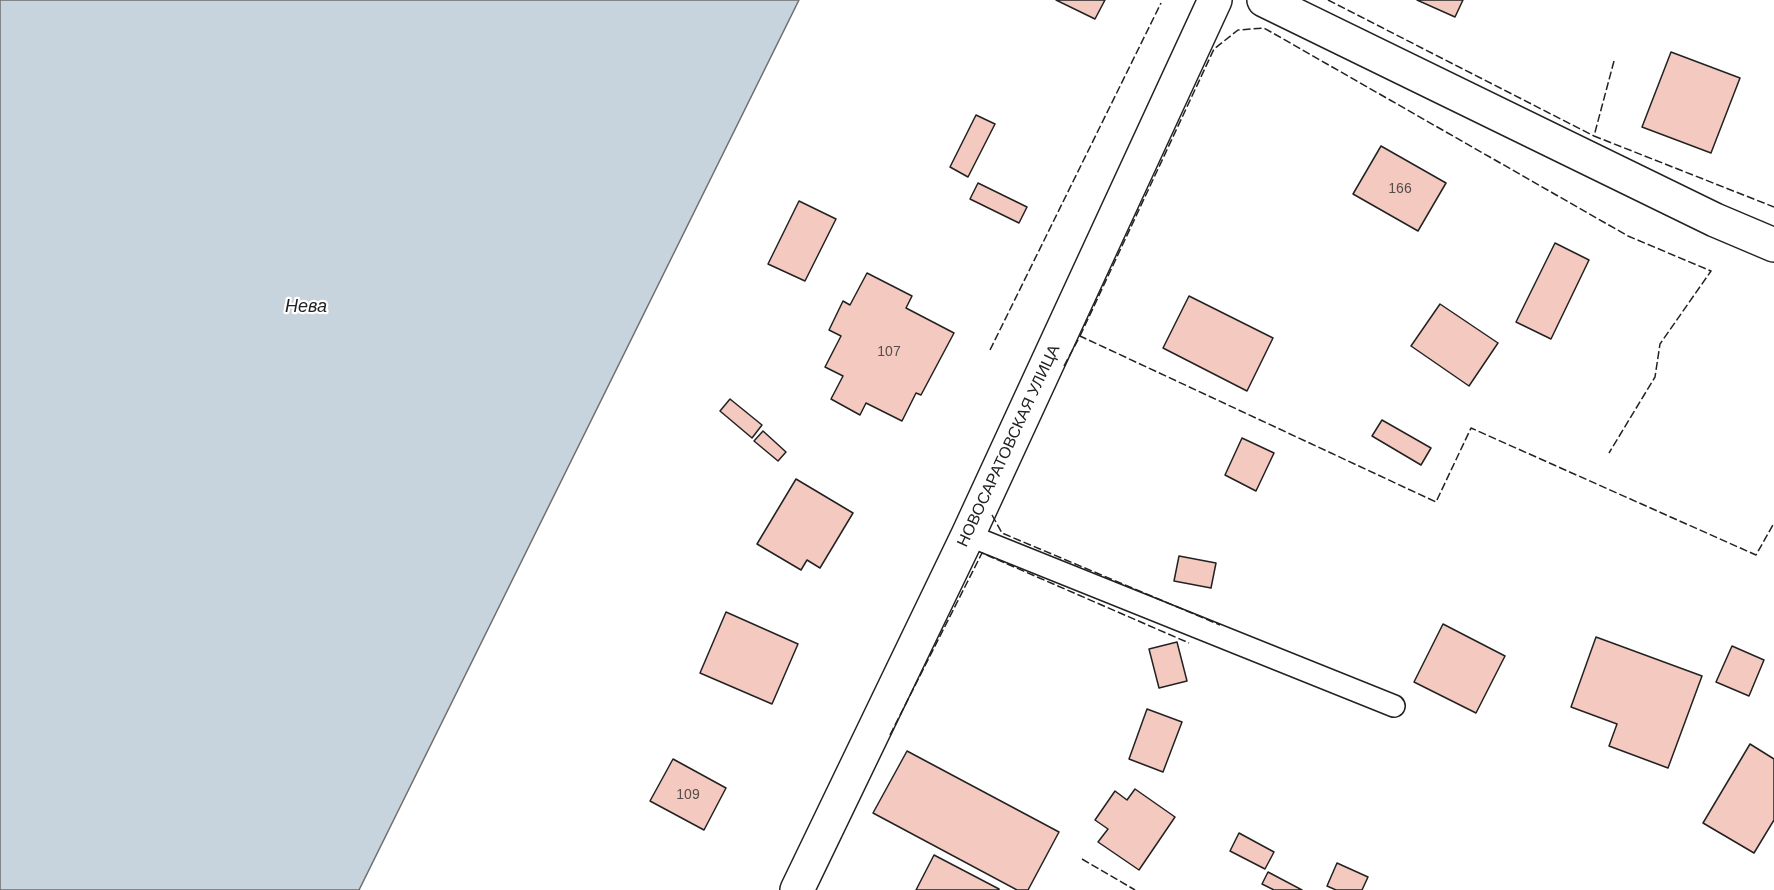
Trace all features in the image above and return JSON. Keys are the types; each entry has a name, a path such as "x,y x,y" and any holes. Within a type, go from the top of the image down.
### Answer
{"street":[{"name":"НОВОСАРАТОВСКАЯ УЛИЦА","path":"796,890 968,535 1215,0"},
{"path":"1264,0 1715,220 1774,245"}],"lane":[{"path":"968,535 1394,706"}],"water":[{"name":"Нева","path":"0,0 799,0 359,890 0,890"}],"building":[{"path":"1056,0 1105,0 1095,19"},
{"path":"1417,0 1463,0 1455,17"},
{"path":"1671,52 1740,78 1711,153 1642,127"},
{"path":"976,115 995,124 968,177 950,167"},
{"path":"1381,146 1446,183 1418,231 1353,194"},
{"path":"978,183 1027,207 1019,223 970,199"},
{"path":"799,201 836,219 805,281 768,264"},
{"path":"1555,243 1589,260 1551,339 1516,322"},
{"path":"867,273 912,296 906,308 954,333 921,395 916,393 902,421 866,403 860,415 831,399 843,376 825,367 841,336 829,330 843,301 850,305"},
{"path":"1189,296 1273,338 1247,391 1163,348"},
{"path":"1440,304 1498,343 1469,386 1411,346"},
{"path":"730,399 762,425 752,438 720,411"},
{"path":"1382,420 1431,448 1421,465 1372,436"},
{"path":"763,431 786,452 778,461 754,441"},
{"path":"1242,438 1274,453 1256,491 1225,475"},
{"path":"796,479 853,513 820,568 807,560 801,570 757,544"},
{"path":"1179,556 1216,563 1211,588 1174,581"},
{"path":"726,612 798,644 772,704 700,673"},
{"path":"1443,624 1505,656 1476,713 1414,682"},
{"path":"1596,637 1702,676 1668,768 1609,746 1617,724 1571,707"},
{"path":"1177,642 1187,681 1159,688 1149,649"},
{"path":"1732,646 1764,660 1749,696 1716,682"},
{"path":"1147,709 1182,722 1163,772 1129,759"},
{"path":"1750,744 1774,759 1774,820 1754,853 1703,823"},
{"path":"907,751 1059,832 1028,890 1017,890 873,813"},
{"path":"673,759 726,788 704,830 650,801"},
{"path":"1135,789 1175,817 1139,870 1098,842 1108,829 1095,820 1115,791 1127,800"},
{"path":"1239,833 1274,852 1265,869 1230,851"},
{"path":"934,855 999,889 999,890 916,890"},
{"path":"1337,863 1368,877 1362,890 1336,890 1327,886"},
{"path":"1268,872 1302,890 1274,890 1262,884"}],"fence":[{"path":"1328,0 1594,136"},
{"path":"990,350 1161,3"},
{"path":"1080,336 1214,49 1238,30 1264,28 1628,236 1711,271 1660,344 1655,377 1609,453"},
{"path":"1614,61 1594,136 1774,207"},
{"path":"1064,366 1080,336 1436,502 1471,428 1756,555 1774,523"},
{"path":"992,515 1002,533 1220,625"},
{"path":"890,735 982,553 1189,643"},
{"path":"1082,859 1135,890"}]}
